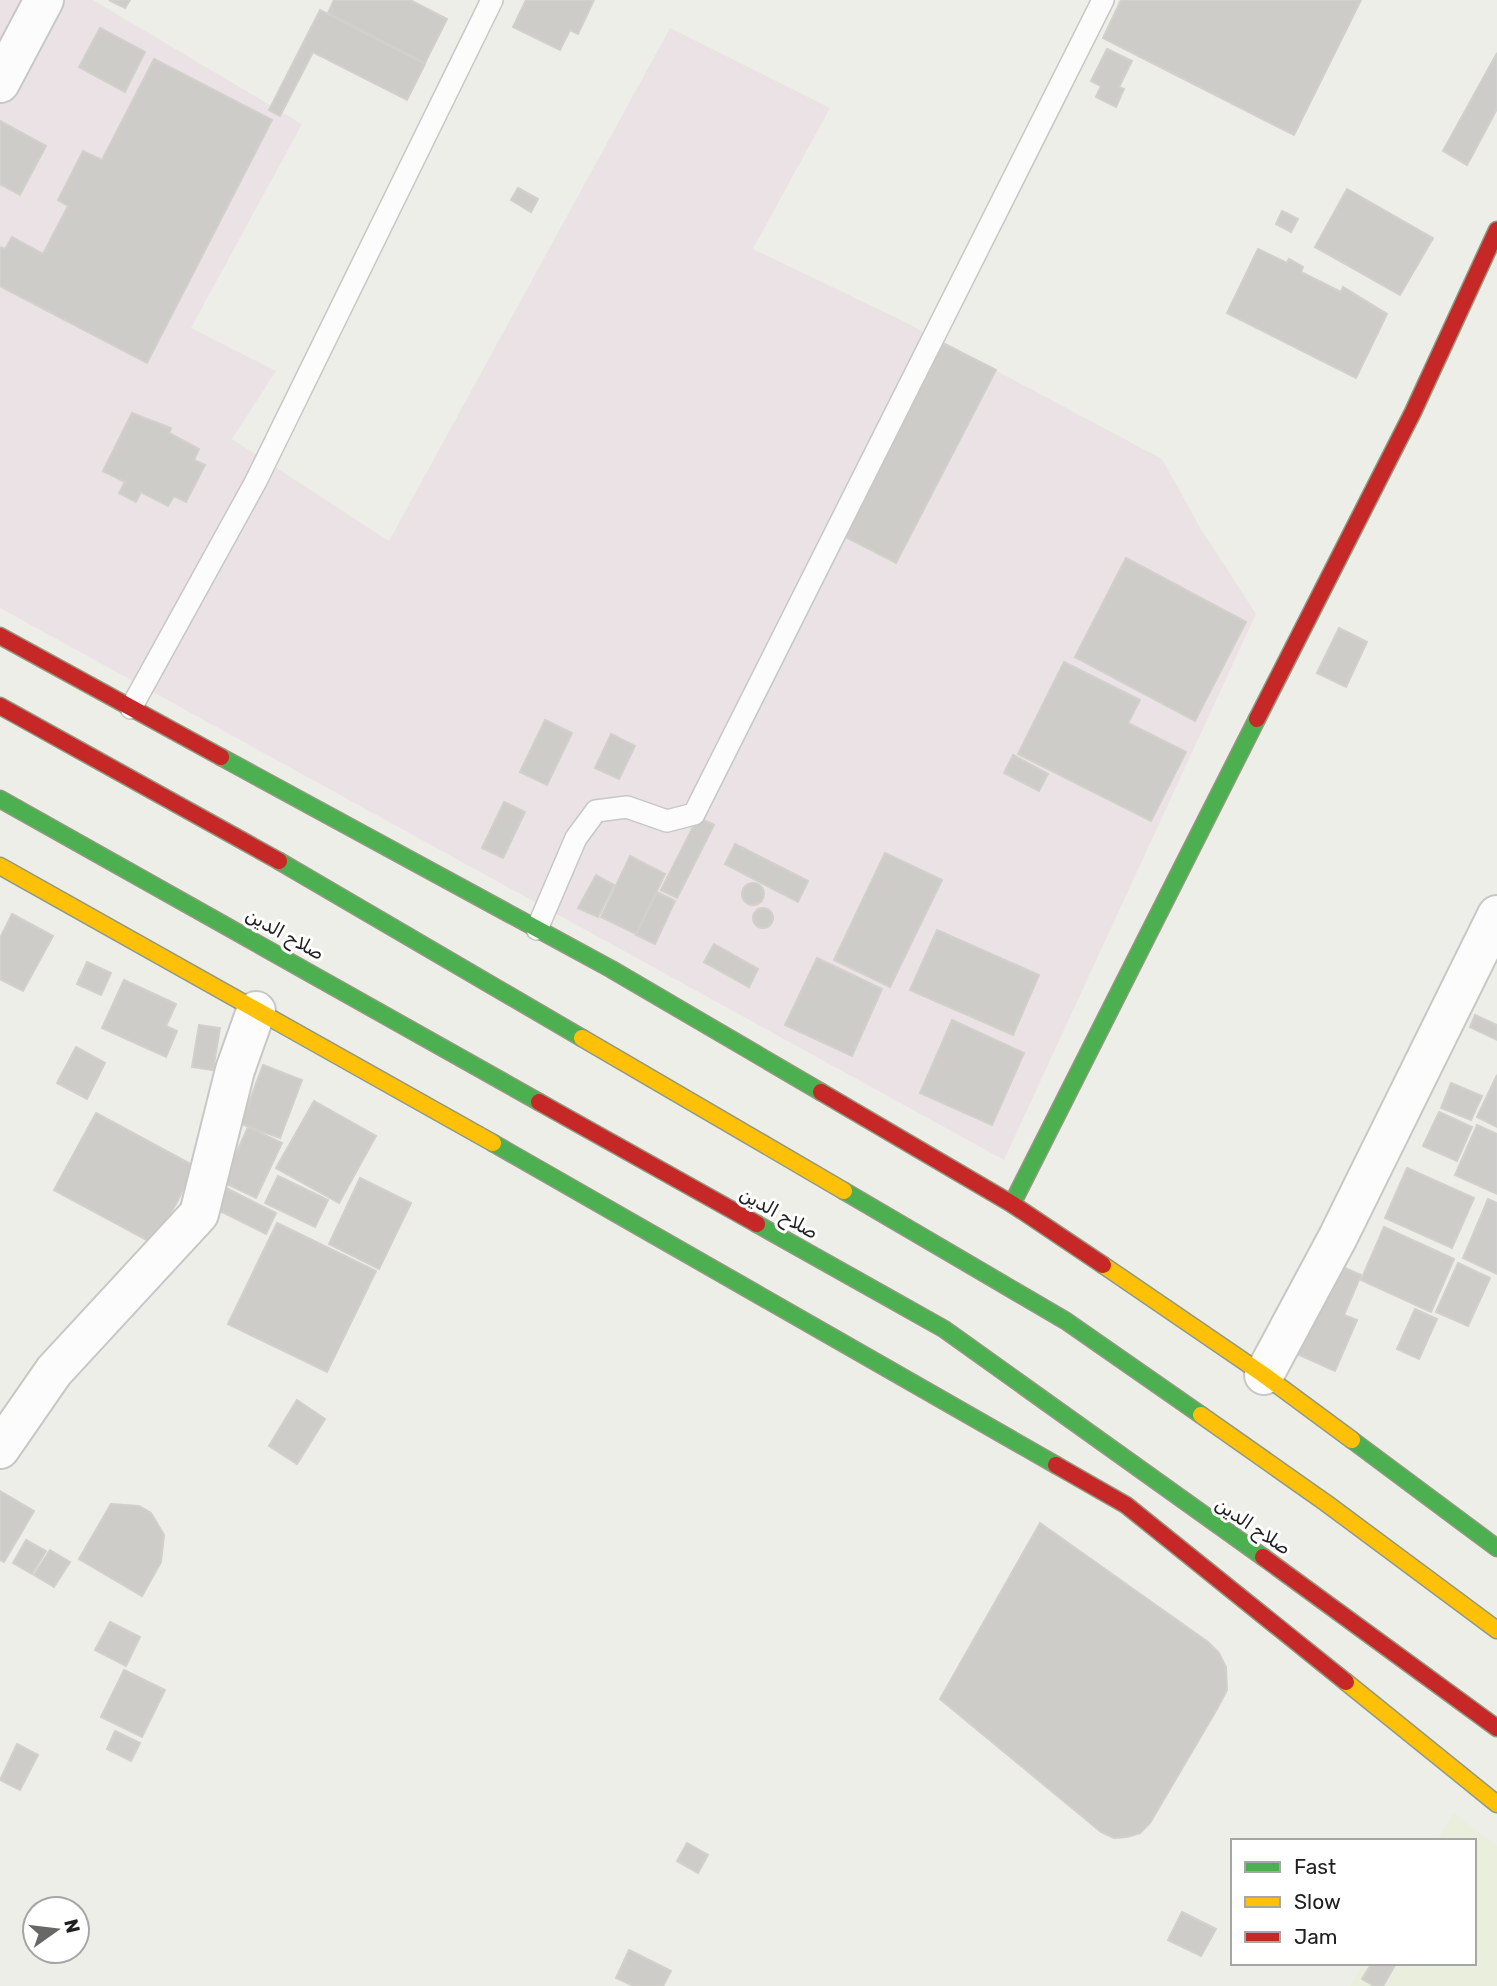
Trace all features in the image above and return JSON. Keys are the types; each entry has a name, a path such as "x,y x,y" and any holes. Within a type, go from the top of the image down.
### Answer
{"main road":[{"path":"1012,1204 1413,412 1497,230"},
{"path":"0,636 537,929 1012,1204 1264,1375 1495,1542"},
{"path":"0,706 230,832 1066,1321 1326,1503 1497,1630"},
{"name":"صلاح الدين","path":"0,799 944,1329 1187,1505 1331,1605 1497,1728"},
{"path":"0,866 819,1327 1126,1505 1497,1804"}],"street":[{"path":"0,83 44,0"},
{"path":"1264,1375 1338,1237 1497,915"},
{"path":"0,1448 54,1371 199,1214 235,1070 256,1011"}],"lane":[{"path":"131,708 255,482 492,0"},
{"path":"537,929 576,838 596,811 627,807 667,821 694,814 1103,0"}],"shaded area":[{"path":"0,0 93,0 302,124 191,328 276,371 232,439 389,541 670,28 830,108 753,249 901,320 1162,459 1201,529 1256,614 1004,1160 0,608"}],"green space":[{"path":"1453,1813 1497,1846 1497,1986 1350,1986 1362,1965 1476,1965 1476,1839 1438,1839"}],"building":[{"path":"109,0 130,0 125,8"},
{"path":"334,0 410,0 447,19 425,63 328,13"},
{"path":"526,0 594,0 578,34 570,30 560,50 513,27"},
{"path":"1121,0 1361,0 1294,135 1103,38"},
{"path":"320,10 425,64 407,100 313,52 280,116 269,110"},
{"path":"100,28 145,52 125,92 79,67"},
{"path":"1107,49 1132,61 1119,87 1124,89 1116,107 1096,97 1101,86 1091,81"},
{"path":"1497,53 1497,109 1467,165 1443,151"},
{"path":"154,59 272,120 147,363 0,286 0,247 5,249 12,237 43,254 68,206 58,200 83,151 102,160"},
{"path":"0,121 46,146 20,195 0,184"},
{"path":"518,188 538,199 531,212 511,200"},
{"path":"1347,189 1433,238 1400,295 1315,247"},
{"path":"1282,211 1298,219 1291,232 1276,224"},
{"path":"1258,249 1287,263 1289,259 1303,267 1301,272 1341,292 1343,287 1387,314 1356,378 1227,313"},
{"path":"935,339 996,370 896,563 836,532"},
{"path":"132,413 171,428 169,433 199,449 194,460 205,465 186,502 174,496 168,506 141,492 136,502 119,493 125,482 103,471"},
{"path":"1126,558 1246,622 1195,721 1075,657"},
{"path":"1339,628 1367,642 1346,687 1317,673"},
{"path":"1064,662 1140,700 1128,723 1186,752 1151,821 1018,754"},
{"path":"545,720 572,733 547,785 520,772"},
{"path":"611,734 635,746 619,779 595,768"},
{"path":"1013,755 1048,774 1039,791 1004,773"},
{"path":"504,802 525,812 503,858 482,848"},
{"path":"698,817 714,825 677,898 661,890"},
{"path":"735,844 808,881 798,902 725,864"},
{"path":"885,853 942,880 890,987 834,960"},
{"path":"630,856 665,874 636,934 601,917"},
{"path":"596,875 614,885 598,917 578,908"},
{"path":"753,883 761,886 764,894 761,902 753,905 745,902 742,894 745,886"},
{"path":"657,892 675,901 655,944 636,935"},
{"path":"759,908 767,908 773,918 767,928 759,928 753,922 753,914"},
{"path":"12,914 53,936 23,991 0,979 0,938"},
{"path":"937,930 1039,975 1013,1035 910,990"},
{"path":"714,944 758,969 749,987 704,962"},
{"path":"817,958 882,989 852,1056 785,1025"},
{"path":"87,962 111,973 101,995 77,984"},
{"path":"124,980 176,1004 166,1026 177,1031 166,1057 102,1028"},
{"path":"1475,1015 1497,1025 1497,1040 1470,1027"},
{"path":"952,1020 1024,1053 992,1125 920,1093"},
{"path":"199,1025 220,1028 213,1070 192,1067"},
{"path":"76,1047 105,1063 87,1099 57,1083"},
{"path":"263,1065 302,1080 280,1138 241,1124"},
{"path":"1497,1075 1497,1127 1477,1117"},
{"path":"1451,1083 1482,1096 1471,1120 1441,1108"},
{"path":"314,1101 376,1136 339,1203 276,1168"},
{"path":"1439,1112 1472,1127 1457,1161 1423,1146"},
{"path":"96,1113 196,1167 154,1244 54,1190"},
{"path":"1477,1125 1497,1134 1497,1194 1455,1175"},
{"path":"248,1127 282,1143 256,1198 223,1182"},
{"path":"1407,1168 1474,1198 1452,1248 1385,1218"},
{"path":"278,1176 328,1200 315,1227 265,1203"},
{"path":"360,1178 411,1203 379,1269 329,1244"},
{"path":"226,1188 276,1213 266,1234 216,1209"},
{"path":"1488,1199 1497,1203 1497,1274 1463,1258"},
{"path":"277,1223 376,1271 327,1372 228,1324"},
{"path":"1384,1227 1454,1259 1431,1312 1361,1280"},
{"path":"1458,1263 1490,1278 1468,1326 1436,1312"},
{"path":"1336,1264 1361,1275 1344,1315 1357,1320 1335,1371 1297,1354"},
{"path":"1415,1309 1437,1319 1419,1359 1397,1349"},
{"path":"297,1400 325,1419 297,1464 269,1446"},
{"path":"0,1491 34,1511 4,1562 0,1560"},
{"path":"111,1504 139,1506 151,1513 164,1535 161,1562 142,1596 79,1559"},
{"path":"1040,1523 1208,1642 1219,1653 1226,1667 1227,1690 1217,1709 1150,1823 1140,1833 1127,1837 1114,1838 1101,1832 940,1699"},
{"path":"26,1540 46,1551 32,1574 13,1563"},
{"path":"50,1550 70,1562 54,1587 34,1575"},
{"path":"110,1622 140,1637 126,1666 95,1650"},
{"path":"124,1670 165,1690 142,1737 101,1717"},
{"path":"115,1731 140,1743 131,1761 107,1749"},
{"path":"17,1744 38,1755 20,1790 0,1780"},
{"path":"687,1843 708,1855 698,1873 677,1861"},
{"path":"1182,1912 1216,1929 1201,1956 1168,1940"},
{"path":"629,1950 671,1971 663,1986 634,1986 616,1978"},
{"path":"1371,1965 1395,1965 1383,1986 1374,1986 1362,1979"}],"traffic: fast":[{"path":"1012,1204 1257,719"},
{"path":"221,757 611,969 821,1092"},
{"path":"0,799 539,1102"},
{"path":"279,861 582,1038"},
{"path":"493,1143 1056,1465"},
{"path":"844,1191 1066,1321 1201,1415"},
{"path":"757,1224 944,1329 1263,1557"},
{"path":"1352,1440 1497,1548"}],"traffic: slow":[{"path":"0,866 493,1143"},
{"path":"582,1038 844,1191"},
{"path":"1103,1265 1264,1375 1352,1440"},
{"path":"1201,1415 1326,1503 1497,1630"},
{"path":"1346,1682 1497,1804"}],"traffic: jam":[{"path":"1257,719 1413,412 1497,230"},
{"path":"0,636 221,757"},
{"path":"0,706 279,861"},
{"path":"821,1092 1012,1204 1103,1265"},
{"path":"539,1102 757,1224"},
{"path":"1056,1465 1126,1505 1346,1682"},
{"path":"1263,1557 1497,1728"}]}
